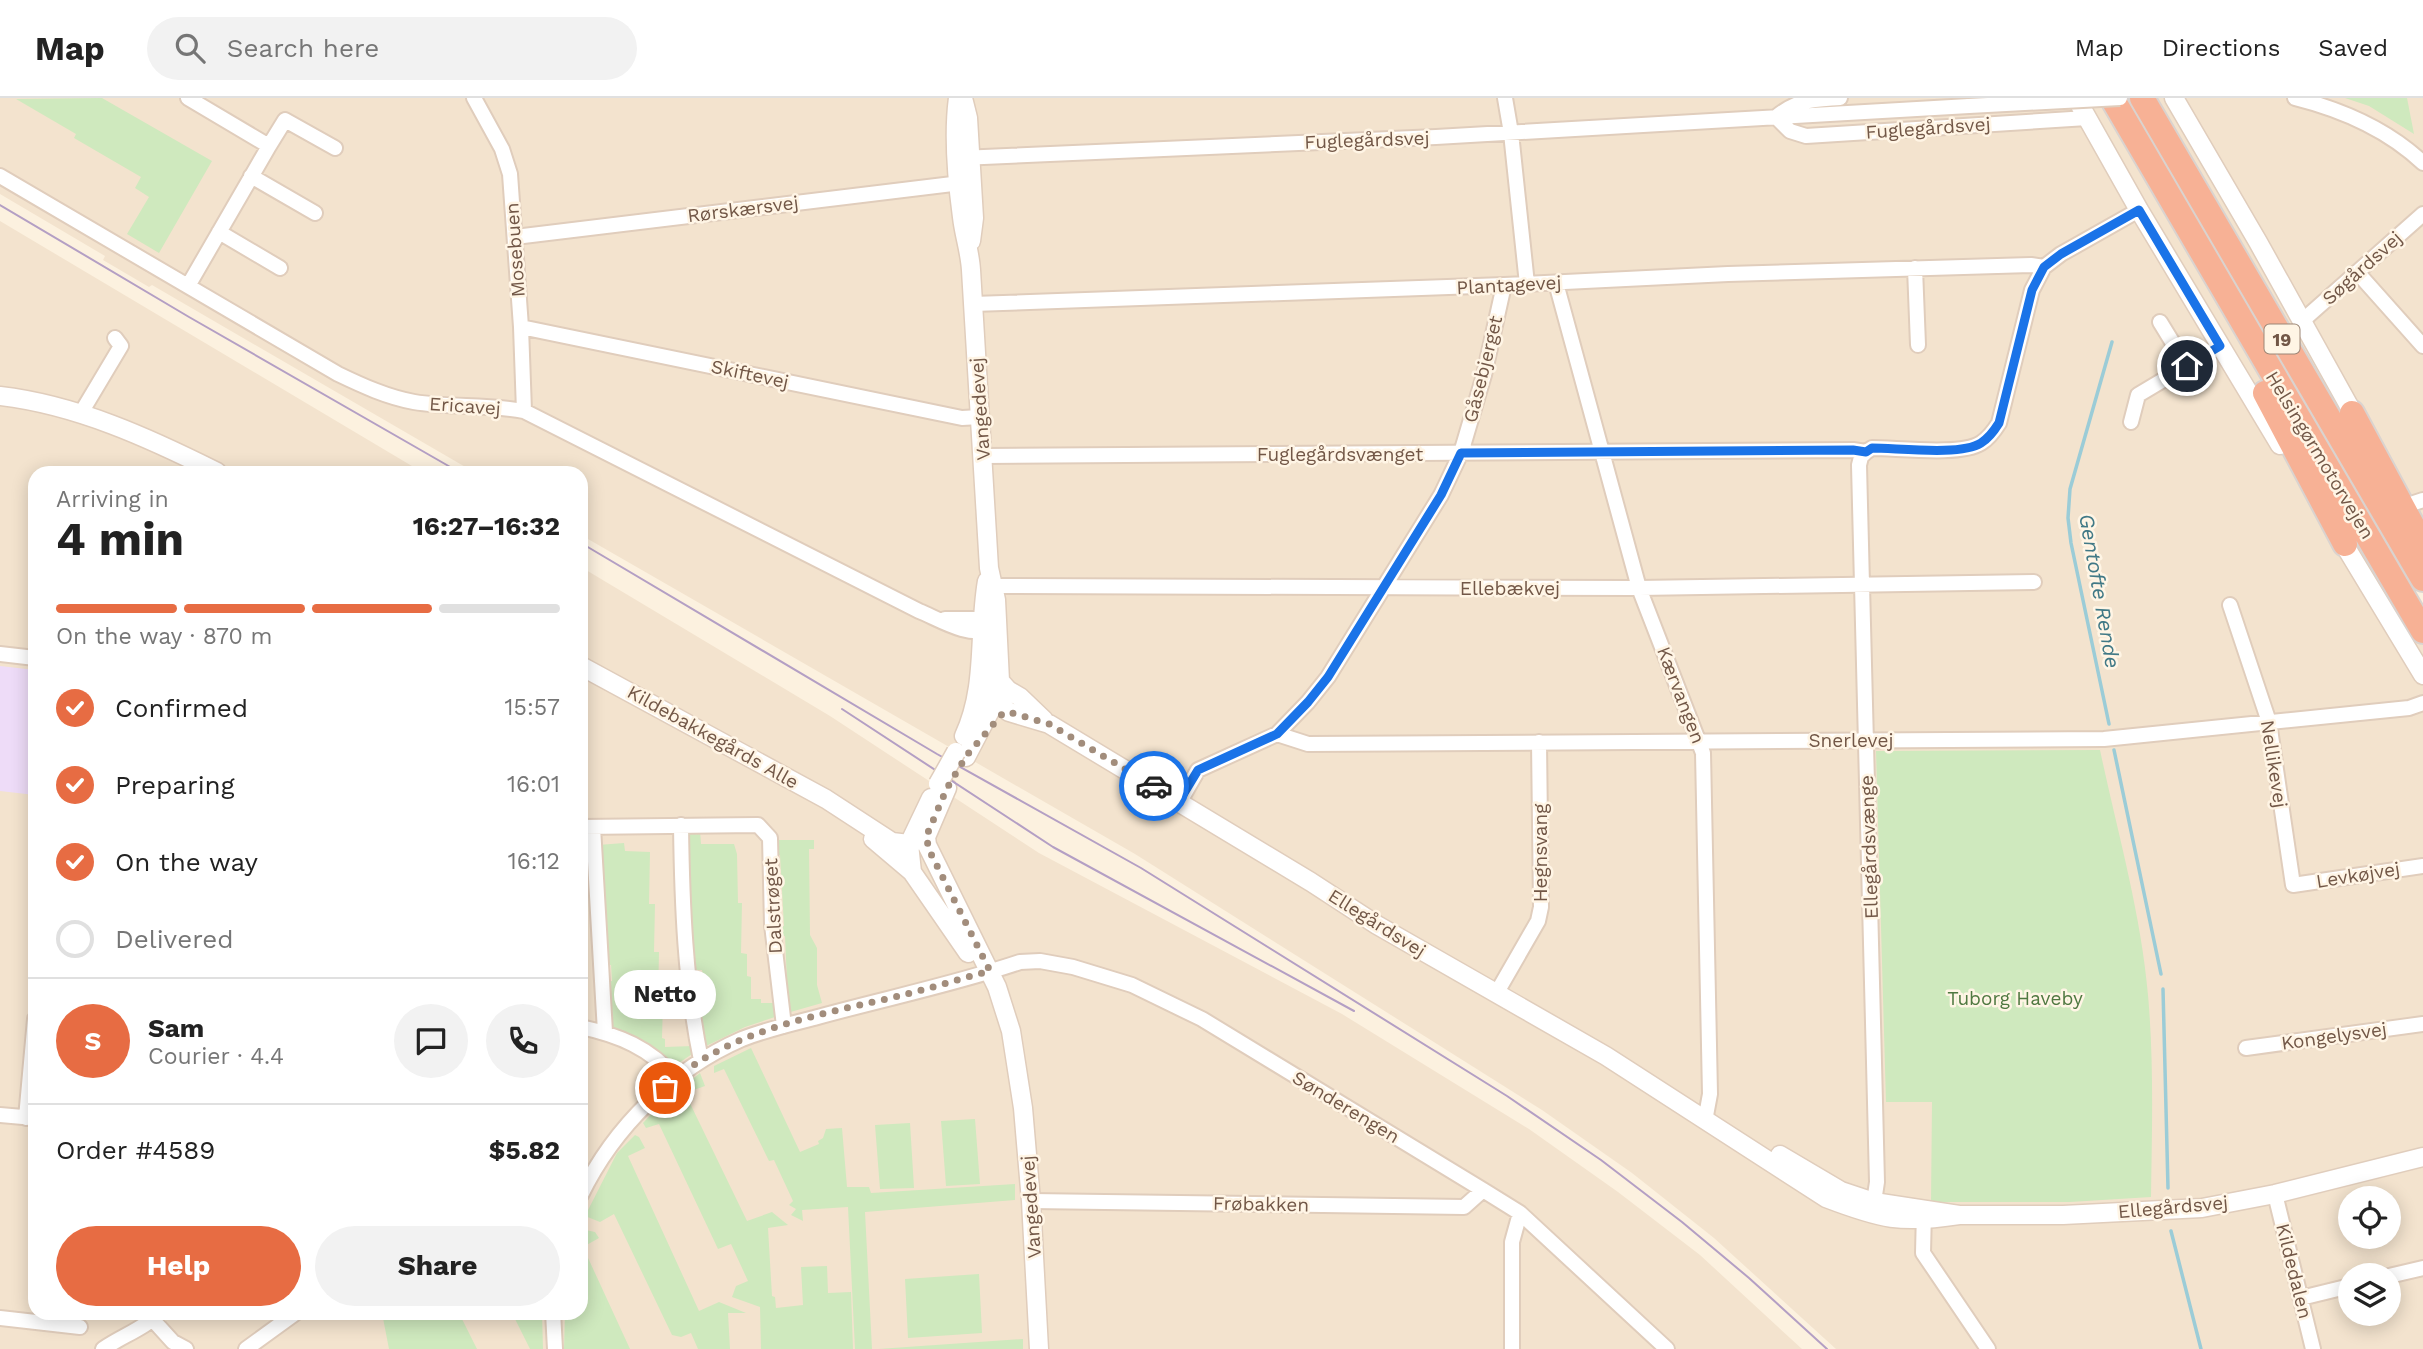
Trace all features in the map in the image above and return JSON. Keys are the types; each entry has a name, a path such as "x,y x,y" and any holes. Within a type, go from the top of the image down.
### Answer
{"highway":[{"name":"Helsingørmotorvejen","path":"2112,98 2423,631"},
{"name":"Helsingørmotorvejen","path":"2142,98 2423,579"},
{"path":"2154,172 2154,185 2345,544"},
{"path":"2352,413 2423,545"}],"street":[{"path":"188,98 269,146"},
{"name":"Mosebuen","path":"474,98 502,149 510,174 524,411"},
{"name":"Vangedevej","path":"960,98 955,120 964,158 962,219 970,251 990,580 979,681 963,755"},
{"path":"1504,98 1511,133 1527,284"},
{"name":"Fuglegårdsvej","path":"1776,117 1790,106 1805,100 1840,98"},
{"path":"2076,98 2220,346 2327,520 2345,544 2423,676"},
{"name":"Fuglegårdsvej","path":"964,158 1511,133 2120,98"},
{"path":"2174,98 2259,242 2352,413 2417,502 2423,525"},
{"path":"2295,98 2328,106 2360,120 2390,137 2423,163"},
{"name":"Fuglegårdsvej","path":"1776,117 1790,131 1806,136 2087,118"},
{"path":"188,286 285,120 334,148"},
{"name":"Ericavej","path":"0,176 338,374 376,392 416,402 502,407 524,411 902,603 964,630 986,629"},
{"path":"251,176 315,213"},
{"name":"Rørskærsvej","path":"515,237 965,182"},
{"path":"2044,267 2061,254 2139,210"},
{"name":"Søgårdsvej","path":"2301,322 2423,214"},
{"path":"219,232 280,268"},
{"name":"Plantagevej","path":"973,304 1556,283 1728,274 2031,265 2044,267"},
{"name":"Fuglegårdsvænget","path":"983,456 1866,452 1872,448 1963,450 1979,445 1999,423 2032,290 2044,267"},
{"path":"1915,268 1918,345"},
{"path":"2357,272 2423,346"},
{"name":"Kærvangen","path":"1556,283 1639,588 1703,753 1710,1094 1705,1121"},
{"name":"Gåsebjerget","path":"1178,803 1198,770 1277,734 1328,677 1441,495 1461,453 1484,375 1504,285"},
{"path":"2160,322 2187,366"},
{"name":"Skiftevej","path":"521,327 962,418 980,417"},
{"path":"81,413 121,346 115,338"},
{"path":"2131,422 2138,395 2220,346"},
{"path":"0,396 81,413 127,430 204,466"},
{"name":"Ellegårdsvænge","path":"1866,452 1859,465 1877,1170 1874,1202"},
{"name":"Ellebækvej","path":"990,580 1383,588 2034,583"},
{"name":"Nellikevej","path":"2230,605 2269,722 2293,885"},
{"path":"986,629 994,700 1009,712"},
{"name":"Vangedevej","path":"905,849 994,700 1000,681 986,629"},
{"path":"0,654 28,657"},
{"name":"Kildebakkegårds Alle","path":"588,670 844,809 905,849"},
{"name":"Ellegårdsvej","path":"1000,681 1007,690 1049,724 1311,881 1377,925 1606,1056 1826,1198 1865,1213 1894,1220 1924,1215 2063,1215 2202,1208 2275,1194 2423,1157"},
{"path":"974,713 994,700 1004,700 1049,724"},
{"name":"Snerlevej","path":"1277,734 1308,744 2104,739 2409,708 2423,703"},
{"path":"963,755 998,716 1009,712"},
{"name":"Ellegårdsvej","path":"1009,712 1049,724"},
{"name":"Hegnsvang","path":"1496,994 1538,921 1541,907 1539,742"},
{"path":"681,825 693,1025 701,1060"},
{"name":"Dalstrøget","path":"588,827 758,825 770,838 772,925 784,1026"},
{"name":"Dalstrøget","path":"588,838 605,1032"},
{"path":"905,849 966,928"},
{"name":"Vangedevej","path":"905,849 930,852 985,973 1015,1066 1023,1108 1031,1201 1039,1349"},
{"name":"Vangedevej","path":"905,849 936,910 985,973"},
{"name":"Levkøjvej","path":"2293,885 2423,866"},
{"name":"Sønderengen","path":"985,973 1020,962 1040,961 1073,967 1132,985 1202,1019 1520,1213 1667,1349"},
{"path":"588,1180 631,1120 676,1078 701,1060 743,1039 784,1026 985,973"},
{"name":"Kongelysvej","path":"2246,1048 2423,1024"},
{"path":"588,1028 605,1032 647,1051 662,1062 676,1078"},
{"path":"0,1115 28,1118"},
{"name":"Ellegårdsvej","path":"1705,1121 1751,1138 1841,1191 1924,1215"},
{"name":"Frøbakken","path":"1031,1201 1464,1208 1483,1190"},
{"name":"Kildedalen","path":"2275,1194 2313,1349"},
{"path":"1512,1349 1512,1242 1520,1213"},
{"path":"1924,1215 1923,1253 1988,1349"},
{"path":"2401,1273 2423,1268"},
{"path":"2301,1298 2338,1289"},
{"path":"0,1318 80,1326"},
{"path":"103,1349 150,1320"},
{"path":"159,1320 173,1342 186,1349"},
{"path":"246,1349 286,1320"},
{"path":"553,1320 555,1349"}],"shaded area":[{"path":"0,98 2120,98 2423,618 2423,1349 1836,1349 1714,1238 1632,1173 1542,1110 1135,854 588,539 588,466 464,466 152,285 149,287 103,260 105,256 0,194"},
{"path":"2132,98 2423,98 2423,556"},
{"path":"0,221 412,466 28,466 28,1320 588,1320 588,571 830,716 1039,853 1342,1014 1529,1129 1700,1255 1802,1349 0,1349"},
{"path":"0,666 28,669 28,794 0,791"}],"green space":[{"path":"102,98 212,161 159,253 127,234 149,197 135,188 141,177 74,138 76,134 16,99"},
{"path":"2345,98 2407,98 2414,134 2369,106"},
{"name":"Tuborg Haveby","path":"2100,750 2145,964 2152,1071 2151,1197 2070,1202 1931,1202 1932,1102 1886,1102 1876,751"},
{"path":"700,830 701,844 734,844 737,854 738,903 742,903 741,953 747,954 751,999 761,999 761,1003 776,1003 778,1016 745,1027 704,1047 695,988 700,987 698,976 703,975 702,970 694,970 689,911 688,833"},
{"path":"774,840 814,840 814,849 809,849 810,935 817,948 817,985 822,1003 787,1013 782,983 787,982 785,936 778,937 777,927 784,926 780,855 774,855"},
{"path":"624,843 625,851 650,852 649,904 655,904 654,952 659,952 658,1001 663,1002 662,1038 665,1039 665,1047 693,1046 695,1052 673,1067 652,1048 614,1030 611,1026 607,981 612,981 611,965 605,965 598,845"},
{"path":"751,1048 800,1152 819,1144 818,1141 823,1138 826,1129 842,1128 847,1187 869,1187 871,1193 1015,1184 1015,1200 865,1212 872,1349 855,1349 848,1207 802,1210 803,1221 791,1215 796,1209 789,1205 793,1201 774,1160 769,1161 724,1069 714,1073 714,1066"},
{"path":"700,1073 705,1086 685,1093 747,1221 772,1212 788,1225 768,1228 772,1296 775,1297 776,1308 803,1305 801,1267 827,1266 828,1293 851,1292 853,1349 761,1349 760,1307 732,1297 736,1286 748,1281 731,1244 718,1249 659,1124 646,1128 643,1123 659,1106"},
{"path":"975,1119 980,1184 946,1186 941,1121"},
{"path":"910,1123 914,1188 880,1189 875,1125"},
{"path":"635,1135 639,1137 645,1148 628,1156 699,1311 719,1302 746,1313 728,1313 730,1349 698,1349 691,1333 681,1337 672,1335 614,1214 600,1222 588,1217 588,1210 617,1153"},
{"path":"588,1230 595,1232 599,1238 588,1244"},
{"path":"588,1258 630,1349 564,1349 565,1320 588,1320"},
{"path":"979,1274 982,1333 908,1338 905,1279"},
{"path":"383,1320 462,1320 477,1349 389,1349"},
{"path":"516,1320 542,1320 543,1349 530,1349"},
{"path":"1023,1339 1023,1349 878,1349"}],"waterway":[{"name":"Gentofte Rende","path":"2109,724 2068,518 2070,489 2112,342"},
{"name":"Gentofte Rende","path":"2114,750 2161,974"},
{"name":"Gentofte Rende","path":"2163,989 2168,1188"},
{"name":"Gentofte Rende","path":"2171,1231 2201,1349"}],"tram line":[{"path":"0,205 449,466"},
{"path":"588,547 937,754 1141,868 1507,1096 1601,1160 1682,1222 1827,1349"},
{"path":"842,709 1053,847 1354,1011"}],"way so far":[{"path":"665,1088 701,1060 743,1039 990,971 966,928 930,852 926,837 947,788 967,755 998,716 1009,712 1049,724 1154,786"}],"place":[{"name":"Netto","path":"665,1088"}],"route":[{"path":"1154,786 1178,803 1198,770 1277,734 1298,713 1328,677 1441,495 1461,453 1866,452 1872,448 1963,450 1979,445 1999,423 2032,290 2044,267 2061,254 2139,210 2220,346 2187,366"}]}
